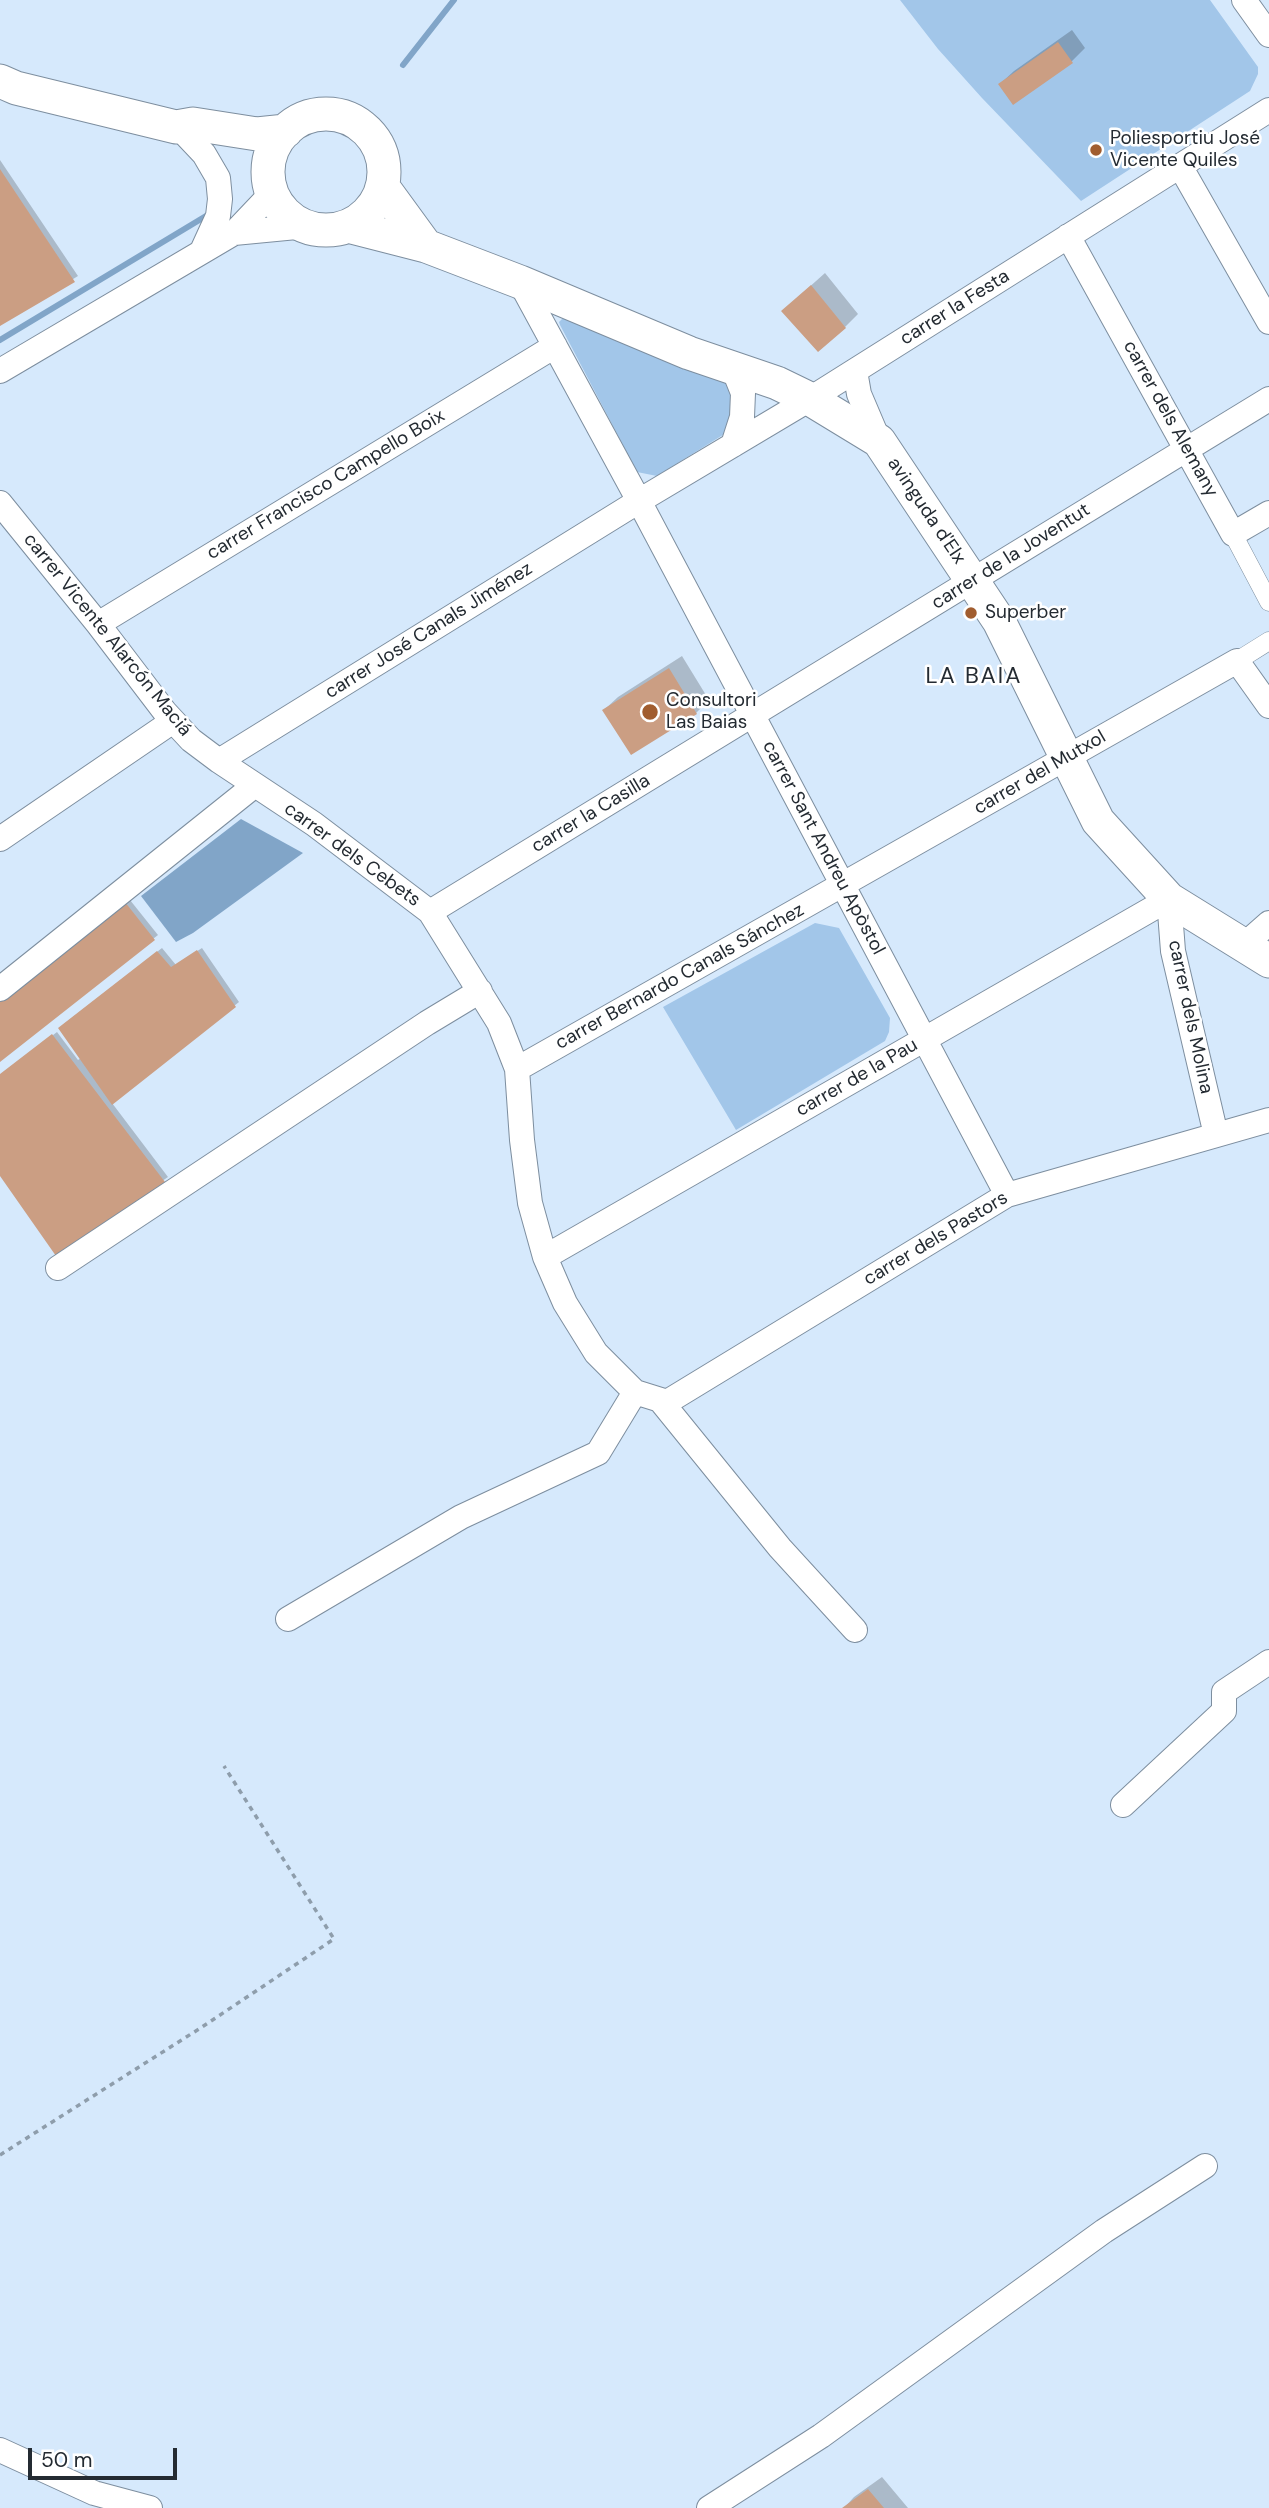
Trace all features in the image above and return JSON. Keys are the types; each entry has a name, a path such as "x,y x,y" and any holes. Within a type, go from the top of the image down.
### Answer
{"main road":[{"path":"0,81 16,88 224,145 239,153 271,185"},
{"path":"322,114 341,116 367,131 380,150 385,170 383,187 374,206 364,217 342,229 316,230 289,218 279,207 271,185 269,160 277,142 286,131 303,119 322,114"},
{"path":"182,132 193,124 257,134 286,131"},
{"path":"383,187 426,246"},
{"name":"avinguda d'Elx","path":"348,226 426,246 520,282 615,324 778,383 810,399 879,442 999,621 1098,821 1169,899 1256,953"}],"street":[{"path":"1244,0 1269,35"},
{"name":"carrer la Festa","path":"639,500 810,399 1269,110"},
{"path":"182,132 204,154 218,178 218,216 202,251"},
{"path":"1180,166 1269,322"},
{"path":"0,371 234,233 271,185"},
{"path":"234,233 307,226"},
{"name":"carrer dels Alemany","path":"1068,236 1188,449 1269,602"},
{"name":"carrer Sant Andreu Apòstol","path":"520,282 639,500 1007,1195"},
{"name":"carrer Francisco Campello Boix","path":"98,624 555,346"},
{"path":"733,368 743,393 742,417 733,444"},
{"path":"855,371 859,394 879,442"},
{"name":"carrer de la Joventut","path":"753,716 1269,399"},
{"name":"carrer José Canals Jiménez","path":"219,761 639,500"},
{"name":"carrer Vicente Alarcón Maciá","path":"0,503 173,721 191,740 219,761"},
{"path":"1233,534 1269,513"},
{"path":"1269,641 1237,661 1269,705"},
{"name":"carrer del Mutxol","path":"843,886 1237,661"},
{"name":"carrer la Casilla","path":"430,912 753,716"},
{"path":"0,839 173,721"},
{"name":"carrer dels Cebets","path":"219,761 314,824 430,912 499,1023 517,1069 530,1203 545,1257 565,1303 596,1353 635,1392 664,1401"},
{"path":"0,989 254,785"},
{"name":"carrer Bernardo Canals Sánchez","path":"517,1069 843,886"},
{"name":"carrer de la Pau","path":"545,1257 1169,899"},
{"name":"carrer dels Molina","path":"1169,899 1173,951 1216,1135"},
{"path":"1256,953 1269,923"},
{"path":"58,1268 480,991"},
{"name":"carrer dels Pastors","path":"664,1401 1007,1195 1269,1120"},
{"path":"288,1619 461,1517 598,1453 635,1392"},
{"path":"664,1401 780,1548 855,1630"},
{"path":"1124,1805 1224,1711 1224,1692 1269,1662"},
{"path":"709,2508 821,2437 1104,2231 1205,2166"},
{"path":"0,2450 94,2493 150,2508"}],"path":[{"path":"0,2155 199,2029 334,1939 224,1766"}],"shaded area":[{"name":"Poliesportiu José Vicente Quiles","path":"900,0 1210,0 1258,67 1258,74 1250,91 1081,201 982,98 938,49"},
{"path":"562,319 733,383 734,428 657,476 637,472 560,325"},
{"path":"241,819 303,853 193,933 176,942 141,896"},
{"path":"815,923 839,928 890,1018 889,1032 885,1041 736,1130 663,1007"}],"building":[{"path":"1058,42 1073,63 1013,105 998,84"},
{"path":"0,169 75,282 0,326"},
{"path":"811,285 846,328 818,352 781,311"},
{"name":"Consultori Las Baias","path":"669,668 697,714 631,755 602,710"},
{"path":"125,902 155,940 0,1062 0,1002"},
{"path":"197,950 236,1007 112,1105 58,1028 157,951 171,967"},
{"path":"52,1034 165,1182 56,1256 0,1176 0,1074"},
{"path":"868,2489 884,2508 842,2508"}],"waterway":[{"path":"403,65 454,0"},
{"path":"0,340 206,216"}],"place":[{"name":"Poliesportiu José Vicente Quiles","path":"1096,150"},
{"name":"Superber","path":"971,613"},
{"name":"Consultori Las Baias","path":"650,712"}],"district":[{"name":"LA BAIA","path":"974,677"}]}
